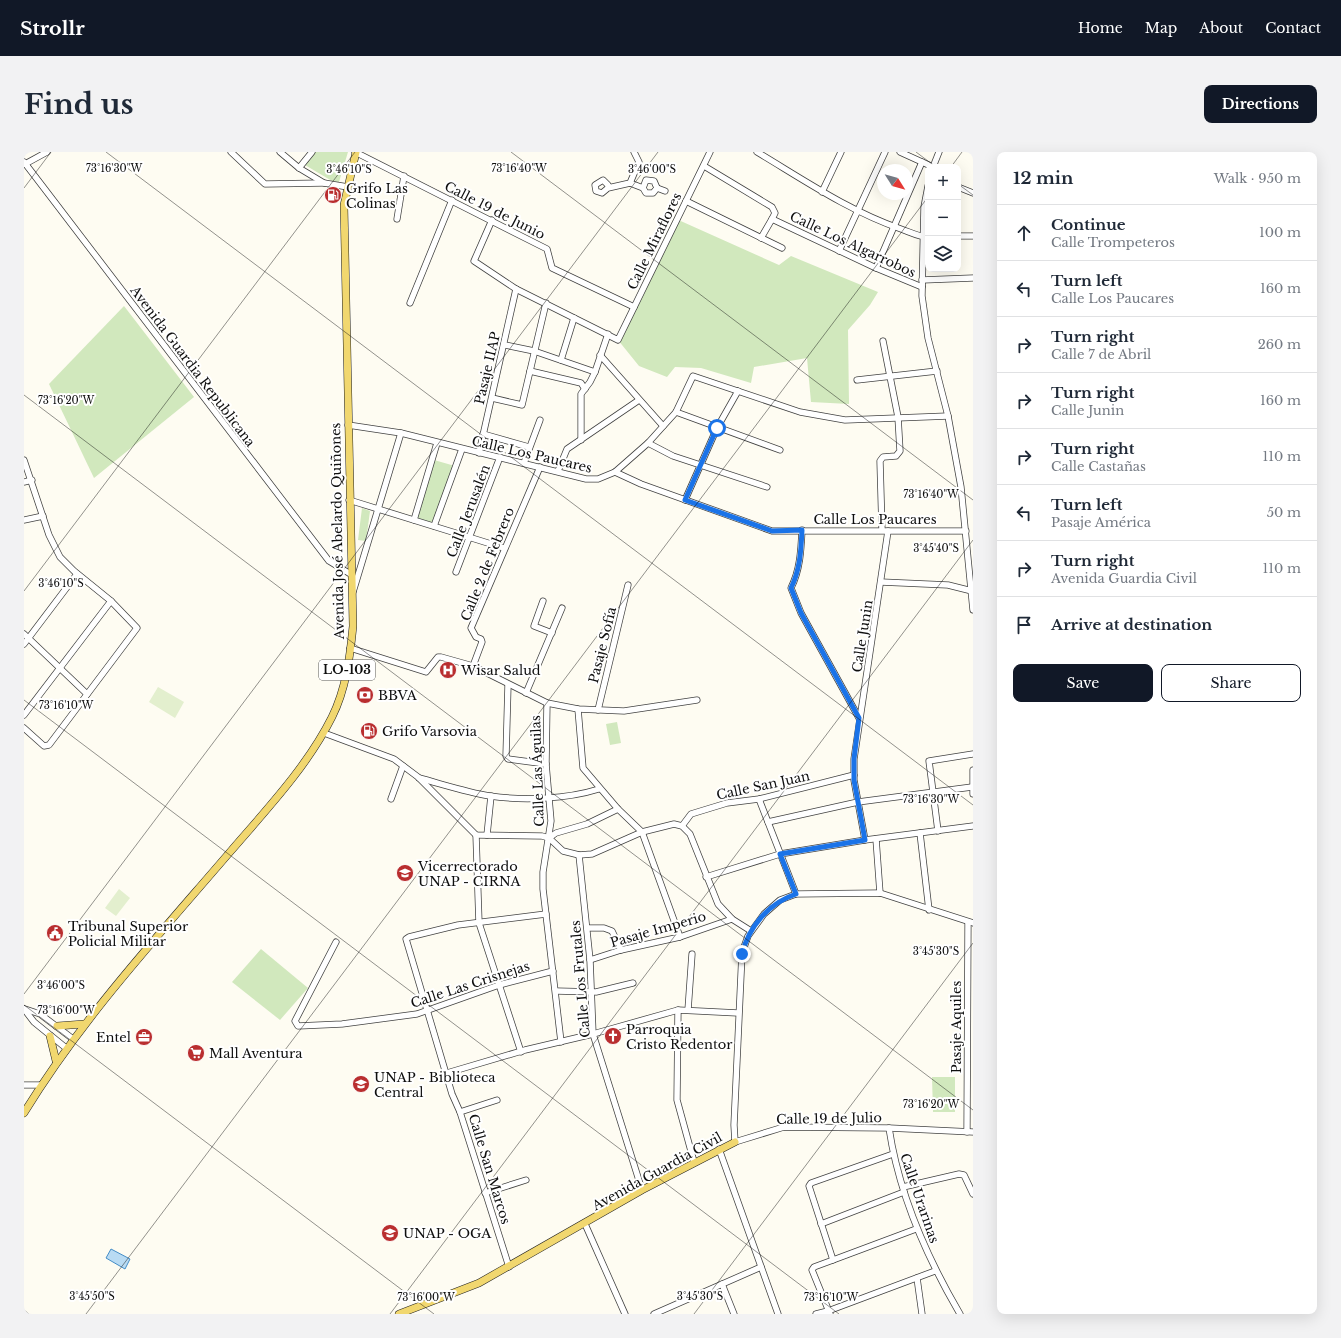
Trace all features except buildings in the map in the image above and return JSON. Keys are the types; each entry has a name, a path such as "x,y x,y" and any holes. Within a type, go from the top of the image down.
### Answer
{"main road":[{"name":"Avenida José Abelardo Quiñones","path":"24,1113 56,1061 84,1024 308,758 324,733 340,698 350,648 352,626 352,574 348,500 344,205 356,152"},
{"path":"57,1026 84,1024"},
{"path":"50,1036 56,1061"},
{"name":"Avenida Guardia Civil","path":"399,1314 479,1283 585,1224 642,1190 735,1142"}],"street":[{"path":"25,163 47,152"},
{"path":"231,152 265,184 324,183 348,187"},
{"path":"280,152 300,168 324,183"},
{"path":"300,168 312,152"},
{"name":"Calle 19 de Junio","path":"356,152 547,249 552,268 634,307"},
{"path":"630,182 639,162 634,152"},
{"name":"Calle Miraflores","path":"608,334 618,340 710,152"},
{"path":"757,152 822,192 857,211 925,237"},
{"path":"822,192 841,152"},
{"path":"839,250 885,152"},
{"path":"900,152 926,164"},
{"path":"934,164 939,152"},
{"path":"876,268 922,162"},
{"name":"Avenida Guardia Republicana","path":"25,163 329,561 352,574"},
{"name":"Calle Los Algarrobos","path":"704,166 772,207 775,213 772,219 876,268 922,287"},
{"path":"396,218 404,176"},
{"path":"642,188 646,180 654,180 657,188 666,192"},
{"path":"608,188 630,182 642,188 646,193 650,194 657,188"},
{"path":"961,188 973,193"},
{"path":"410,303 452,200"},
{"path":"925,200 924,208 926,236"},
{"path":"686,201 782,248"},
{"path":"761,238 772,219"},
{"path":"492,220 474,261 516,289 608,334 595,372 581,394 581,440"},
{"path":"961,236 973,236"},
{"path":"925,248 922,287 928,338 948,416 961,487 973,610"},
{"path":"922,280 973,278"},
{"name":"Pasaje IIAP","path":"479,453 505,345 516,289"},
{"path":"492,398 522,405 546,303"},
{"path":"561,360 574,318"},
{"path":"882,530 880,461 883,457 896,456 900,451 898,417 883,341"},
{"path":"505,345 534,351 595,372"},
{"path":"600,356 663,426"},
{"path":"530,370 581,383 585,389"},
{"path":"856,380 937,371"},
{"path":"614,472 648,443 676,412 693,376 800,412 845,420 948,416"},
{"path":"685,500 717,428 738,391"},
{"path":"558,471 567,449 639,400"},
{"path":"676,412 780,450"},
{"path":"524,463 540,420"},
{"name":"Calle Los Paucares","path":"348,425 401,433 586,479 598,479 614,472 685,500 772,531 966,531"},
{"path":"352,597 401,433"},
{"path":"483,434 529,447"},
{"path":"414,520 437,443"},
{"path":"648,443 673,456 767,487"},
{"path":"434,526 462,449"},
{"name":"Calle Jerusalén","path":"456,572 500,457"},
{"path":"24,460 32,480 49,535 60,557 77,574 111,601 136,625 137,629 49,745 44,746 24,728"},
{"name":"Calle 2 de Febrero","path":"473,666 482,642 481,639 476,637 471,628 540,467"},
{"path":"24,482 32,480"},
{"path":"348,500 504,548"},
{"path":"24,520 43,516"},
{"path":"802,530 800,562 797,577 791,588 801,613 859,718"},
{"name":"Calle Junin","path":"865,840 854,775 859,718 888,531"},
{"path":"24,644 26,636 77,574"},
{"path":"881,582 948,585 972,591"},
{"name":"Pasaje Sofía","path":"598,710 628,585"},
{"path":"24,715 111,601"},
{"path":"543,601 534,626 552,633"},
{"path":"526,693 562,608"},
{"path":"26,636 87,694"},
{"path":"350,648 426,672 440,656 473,666 508,685 547,703 578,710 624,710 697,700"},
{"path":"508,685 506,756 508,759 546,764"},
{"name":"Calle Las Águilas","path":"547,703 546,764 551,821 543,872 543,889 561,1042"},
{"path":"578,710 583,768 599,789 642,832 680,937"},
{"path":"324,733 394,759 418,777 476,834 542,836 549,838 563,851 579,855 592,854 604,850 642,832 674,824 682,826 690,834 718,904 732,919 751,931"},
{"path":"938,831 929,761 973,754"},
{"path":"391,799 403,766"},
{"path":"973,770 973,794"},
{"name":"Calle San Juan","path":"682,826 688,817 697,812 727,802 760,799 854,775"},
{"path":"418,777 491,796 548,798 577,795 599,789"},
{"path":"768,822 858,802 972,787"},
{"path":"487,835 491,796"},
{"path":"760,799 796,894"},
{"path":"549,838 556,834 588,824 618,809"},
{"path":"706,877 780,854 865,840 973,826"},
{"path":"920,833 929,910"},
{"path":"476,834 479,923 521,1052"},
{"path":"876,839 880,893"},
{"name":"Calle Los Frutales","path":"579,855 588,928 593,1034 642,1190"},
{"name":"Avenida Guardia Civil","path":"735,1142 738,1014 742,954 751,931 780,900 796,894 880,893 970,923"},
{"path":"479,923 546,914"},
{"name":"Pasaje Imperio","path":"590,960 621,950 680,937 732,919"},
{"name":"Calle San Marcos","path":"479,923 458,925 409,936 406,941 447,1073 452,1094 460,1112 509,1267"},
{"name":"Pasaje Aquiles","path":"970,923 970,1132"},
{"path":"588,928 604,928 612,931 621,950"},
{"name":"Calle Las Crisnejas","path":"336,942 295,1021 298,1026 342,1024 417,1014 500,985 553,970"},
{"path":"688,1010 692,954"},
{"path":"556,992 592,992 633,983"},
{"path":"24,1009 40,1014 73,1039"},
{"path":"24,1009 34,1022 66,1048"},
{"path":"447,1073 678,1010 738,1014"},
{"path":"678,1010 677,1100 694,1162"},
{"path":"24,1085 41,1085"},
{"path":"460,1112 497,1100"},
{"name":"Calle 19 de Julio","path":"735,1142 784,1128 889,1128 970,1132"},
{"name":"Calle Urarinas","path":"889,1128 893,1154 916,1228 935,1271 960,1314"},
{"path":"719,1149 778,1314"},
{"path":"833,1260 809,1189 811,1183 893,1154"},
{"path":"821,1224 904,1189 959,1174 964,1175 973,1194"},
{"path":"485,1193 526,1180"},
{"path":"585,1224 625,1314"},
{"path":"829,1313 812,1270 814,1267 916,1228"},
{"path":"654,1314 761,1267"},
{"path":"816,1314 829,1313 935,1271"},
{"path":"917,1278 921,1313"},
{"path":"722,1284 734,1314"}],"green space":[{"path":"314,152 348,152 339,182 332,181 305,165"},
{"path":"674,218 779,265 791,256 878,292 870,305 848,330 849,404 811,402 807,358 754,367 751,383 701,368 675,367 667,377 639,366 618,340"},
{"path":"124,306 194,397 94,478 49,384"},
{"path":"434,460 455,466 434,524 415,519"},
{"path":"362,508 370,511 366,541 358,540"},
{"path":"158,687 184,702 175,718 149,702"},
{"path":"617,722 621,743 610,745 606,724"},
{"path":"119,889 130,898 116,916 105,908"},
{"path":"261,949 308,988 280,1020 232,982"},
{"path":"932,1077 955,1077 955,1112 933,1112"}],"water":[{"path":"111,1249 130,1259 125,1269 106,1258"}],"place":[{"name":"Grifo Las Colinas","path":"333,195"},
{"name":"Wisar Salud","path":"448,670"},
{"name":"BBVA","path":"365,695"},
{"name":"Grifo Varsovia","path":"369,731"},
{"name":"Vicerrectorado UNAP - CIRNA","path":"405,873"},
{"name":"Tribunal Superior Policial Militar","path":"55,933"},
{"name":"Parroquia Cristo Redentor","path":"613,1036"},
{"name":"Entel","path":"144,1037"},
{"name":"Mall Aventura","path":"196,1053"},
{"name":"UNAP - Biblioteca Central","path":"361,1084"},
{"name":"UNAP - OGA","path":"390,1233"}],"route":[{"path":"717,428 685,500 772,531 802,530 800,562 797,577 791,588 814,639 859,718 854,759 854,780 865,840 780,854 796,894 780,900 764,914 748,936 742,954"}]}
